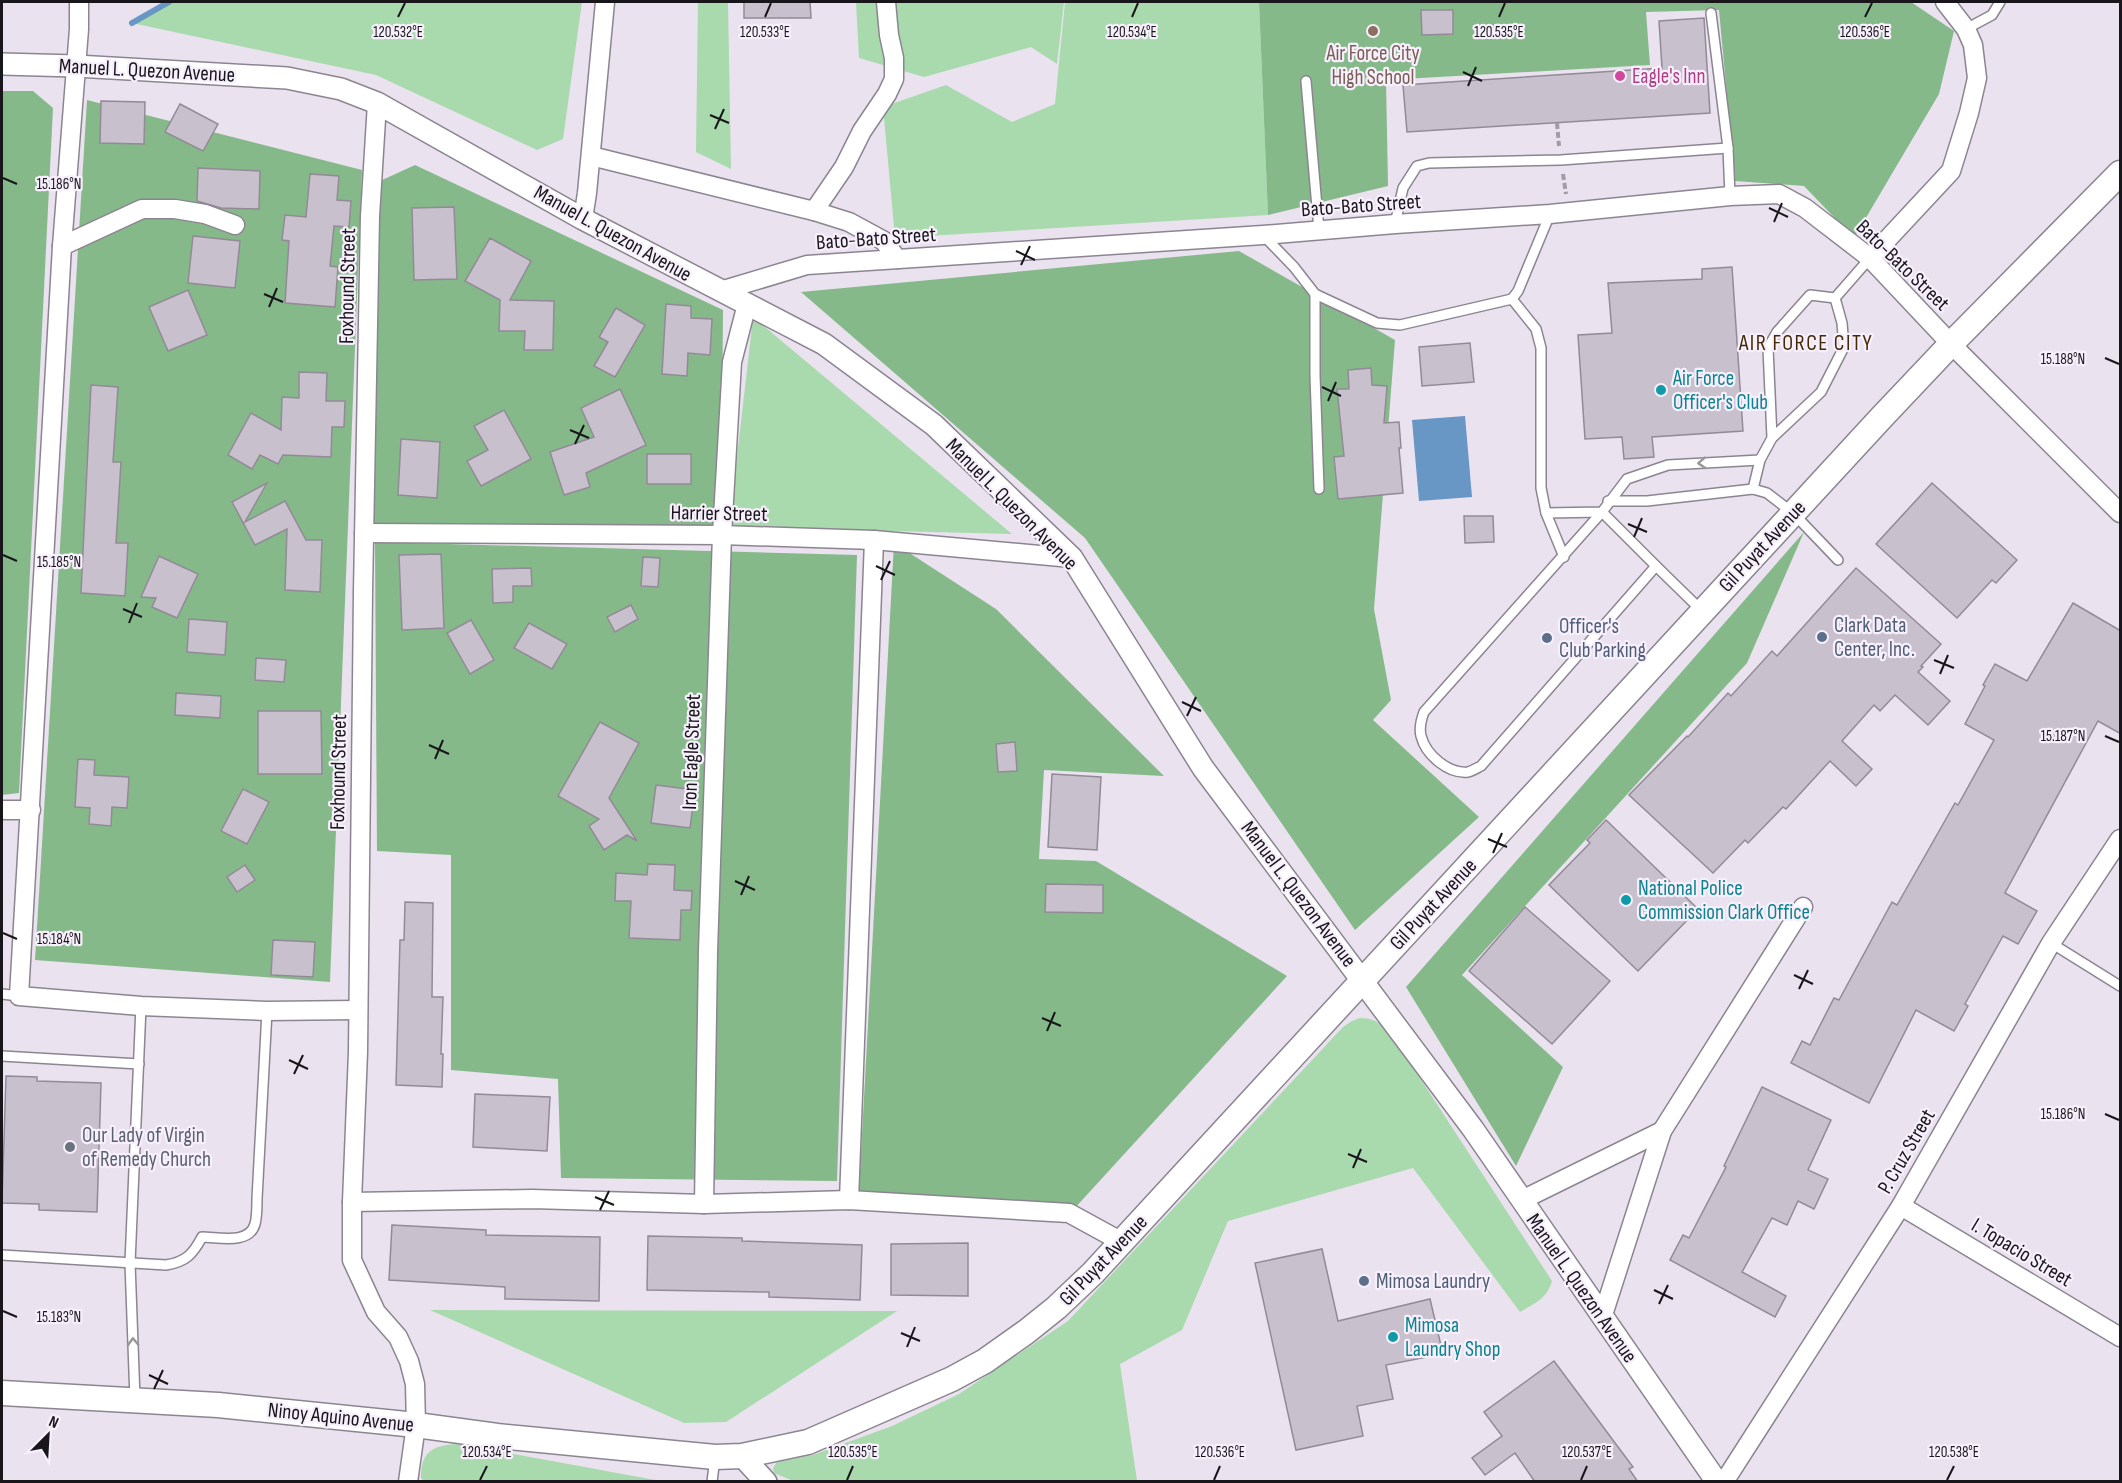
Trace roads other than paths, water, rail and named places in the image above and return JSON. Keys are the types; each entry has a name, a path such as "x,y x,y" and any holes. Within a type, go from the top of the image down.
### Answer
{"main road":[{"name":"Gil Puyat Avenue","path":"715,1457 742,1456 808,1442 952,1379 985,1360 1056,1308 1122,1242 1792,513 1951,344 2119,178"},
{"name":"Ninoy Aquino Avenue","path":"2,1393 218,1405 715,1457"}],"street":[{"path":"79,2 62,246 31,810 10,995 141,1006 267,1011 357,1010"},
{"path":"583,219 605,2"},
{"path":"814,211 844,167 894,78 894,58 886,2"},
{"path":"1870,258 1951,171 1977,78 1973,45 1966,29 1945,2"},
{"name":"Manuel L. Quezon Avenue","path":"2,64 287,78 341,89 377,103 583,219 824,344 934,425 1072,558 1203,768 1473,1129 1717,1482"},
{"name":"Foxhound Street","path":"377,103 370,216 358,1052 352,1260 376,1312 398,1337 409,1361 415,1384 416,1425 408,1482"},
{"path":"591,156 814,211 849,222 884,241 897,260"},
{"name":"Bato-Bato Street","path":"720,291 807,265 1263,235 1550,214 1730,196 1779,194 1805,208 1870,258 1951,344 2121,513"},
{"path":"62,246 141,209 175,209 205,214 235,225"},
{"name":"Iron Eagle Street","path":"704,1204 708,951 722,535 732,362 747,304"},
{"name":"Harrier Street","path":"364,533 722,535 874,540 1072,558"},
{"path":"849,1200 874,540"},
{"path":"2,810 31,810"},
{"name":"P. Cruz Street","path":"1724,1482 1901,1206 2051,943 2121,839"},
{"path":"1602,1318 1662,1131 1803,907"},
{"path":"1522,1200 1662,1131"},
{"path":"352,1202 532,1199 704,1204 849,1200 1069,1213 1122,1242"},
{"name":"I. Topacio Street","path":"1901,1206 2121,1337"},
{"path":"742,1456 765,1482"}],"lane":[{"path":"1966,29 1992,15 2000,2"},
{"path":"1711,13 1728,148 1730,196"},
{"path":"1306,81 1320,230"},
{"path":"1395,224 1403,188 1417,166 1430,163 1560,159 1728,148"},
{"path":"1263,235 1294,267 1315,294 1377,323 1400,325 1512,299 1518,291 1550,214"},
{"path":"1835,298 1870,258"},
{"path":"1315,294 1319,489"},
{"path":"1772,438 1768,348 1777,332 1810,295 1835,298"},
{"path":"1753,489 1760,460 1772,438 1821,392 1845,347 1842,323 1835,298"},
{"path":"1512,299 1536,329 1541,348 1541,488 1546,513 1564,557"},
{"path":"1656,566 1481,766 1469,772 1457,771 1442,765 1431,753 1421,736 1420,722 1424,712 1564,557 1627,479 1668,465 1760,460"},
{"path":"1608,501 1647,501 1753,489 1767,493 1792,513 1838,560"},
{"path":"1546,513 1602,512 1702,611"},
{"path":"2051,943 2121,986"},
{"path":"135,1400 130,1263 141,1006"},
{"path":"2,1255 166,1265 181,1263 194,1254 202,1237 243,1238 250,1234 255,1224 267,1011"},
{"path":"2,1056 139,1064"},
{"path":"712,1482 715,1457"}],"water":[{"path":"1465,416 1472,497 1419,501 1412,420"}],"waterway":[{"path":"132,23 169,2"}],"place":[{"name":"Air Force City High School","path":"1373,31"},
{"name":"Eagle's Inn","path":"1620,76"},
{"name":"Air Force Officer's Club","path":"1661,390"},
{"name":"Clark Data Center, Inc.","path":"1822,637"},
{"name":"Officer's Club Parking","path":"1547,638"},
{"name":"National Police Commission Clark Office","path":"1626,900"},
{"name":"Our Lady of Virgin of Remedy Church","path":"70,1147"},
{"name":"Mimosa Laundry","path":"1364,1281"},
{"name":"Mimosa Laundry Shop","path":"1393,1337"}],"district":[{"name":"AIR FORCE CITY","path":"1806,342"}]}
